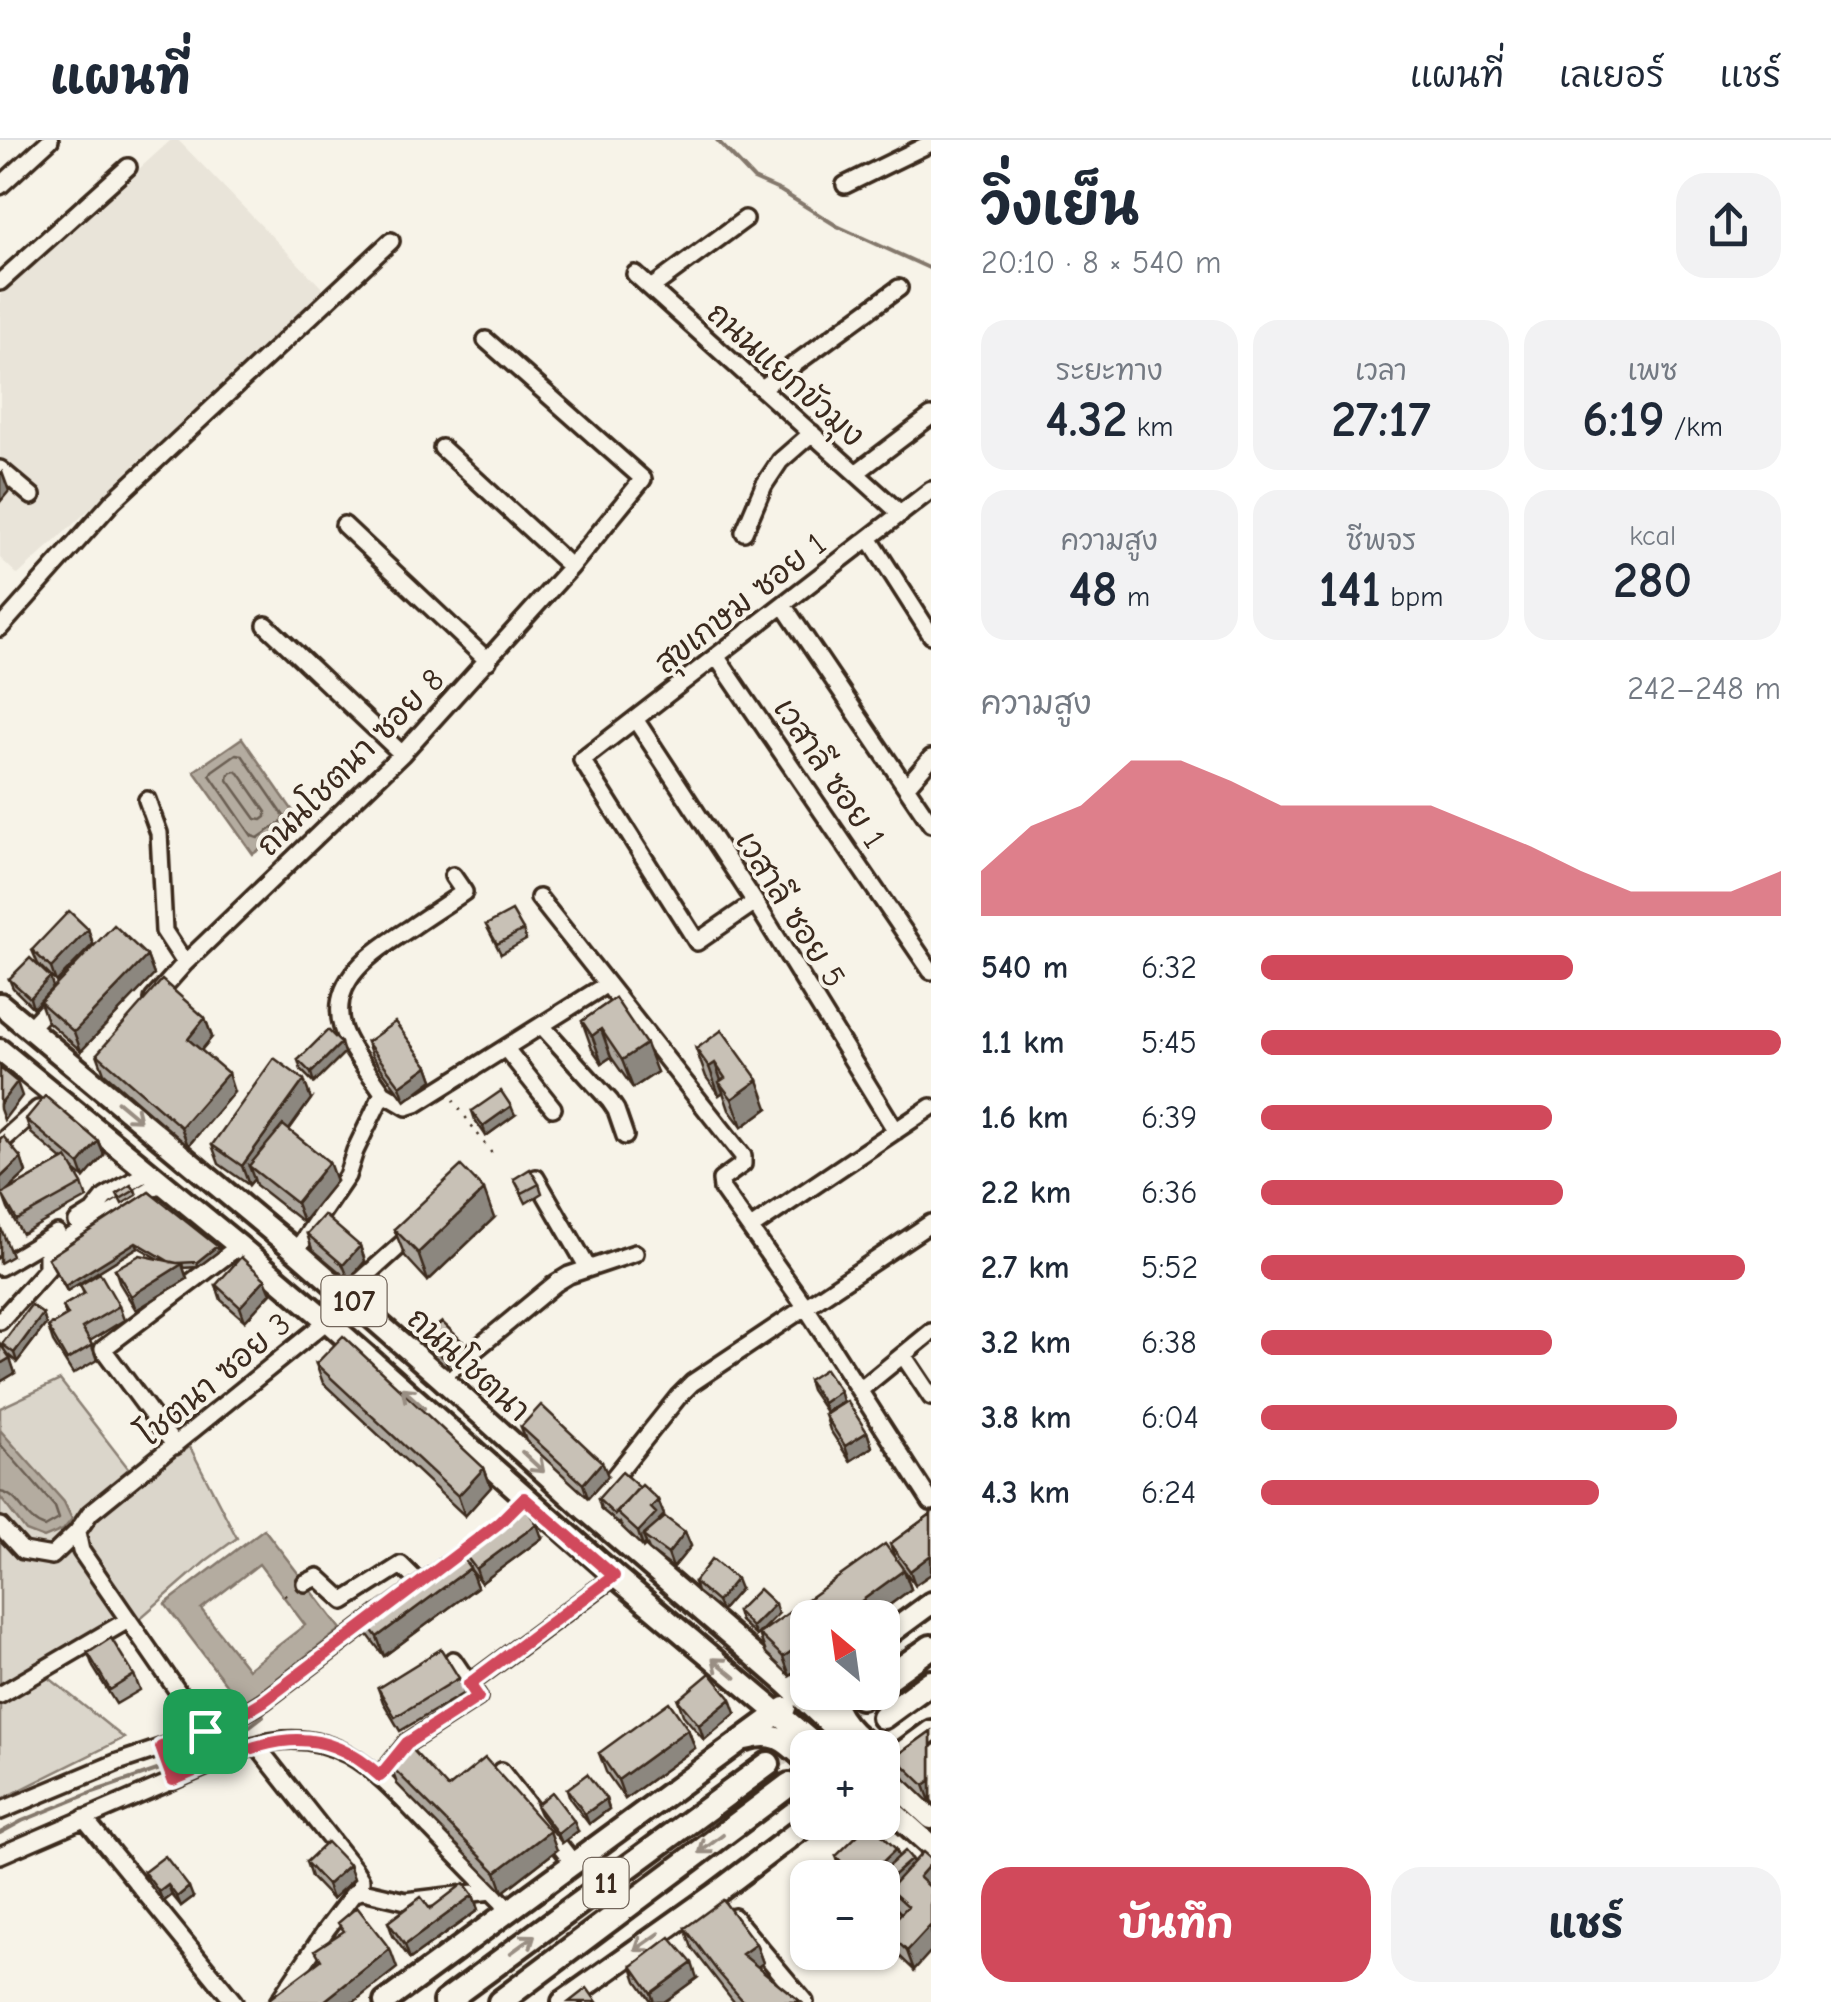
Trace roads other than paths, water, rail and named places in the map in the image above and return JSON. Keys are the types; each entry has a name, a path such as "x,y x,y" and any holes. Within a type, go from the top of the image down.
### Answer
{"highway":[{"path":"900,1669 931,1647"},
{"path":"883,1717 931,1682"},
{"name":"11","path":"444,2002 768,1764"},
{"name":"11","path":"500,2002 789,1785"}],"main road":[{"name":"ถนนโชตนา","path":"0,1004 29,1028 93,1068 586,1511 760,1650 790,1681"},
{"name":"ถนนโชตนา","path":"0,1050 157,1176 327,1321 518,1505 614,1576 798,1730"},
{"path":"900,1626 931,1603"},
{"path":"385,2002 790,1705"},
{"name":"ถนนโชตนา","path":"818,1710 838,1730"},
{"path":"836,1710 853,1730"},
{"path":"740,1741 769,1735 790,1746"},
{"path":"900,1744 924,1736"},
{"path":"900,1758 924,1736"},
{"path":"900,1788 931,1818"},
{"path":"900,1818 931,1846"},
{"path":"563,2002 790,1837"}],"street":[{"path":"0,186 50,140"},
{"path":"845,185 931,143"},
{"path":"0,282 128,166"},
{"path":"651,288 744,219"},
{"path":"0,628 113,501 391,241"},
{"name":"ถนนแยกขัวมุง","path":"636,274 901,514"},
{"path":"762,388 899,288"},
{"name":"ถนนโชตนา ซอย 8","path":"148,1005 185,963 402,754 571,567 644,479 486,340"},
{"path":"856,473 931,416"},
{"path":"744,532 764,485 780,462 812,434"},
{"path":"442,448 571,567"},
{"path":"0,468 32,496"},
{"name":"สุขเกษม ซอย 1","path":"756,902 696,942 582,760 931,490"},
{"path":"344,525 488,660"},
{"path":"869,538 931,636"},
{"path":"783,605 931,824"},
{"path":"266,624 402,754"},
{"name":"เวสาลี ซอย 1","path":"716,656 931,971"},
{"name":"เวสาลี ซอย 5","path":"636,718 756,902 896,1131"},
{"path":"906,787 931,758"},
{"path":"146,800 160,833 164,931 185,963"},
{"path":"453,876 464,892 372,953 354,972 341,997 343,1031 383,1093 407,1106 416,1104 608,984"},
{"path":"539,898 743,1156 743,1164 721,1180 722,1190 805,1306 931,1502"},
{"path":"29,1028 68,986"},
{"path":"542,1026 610,1101 625,1136"},
{"path":"506,1048 553,1108"},
{"path":"296,1250 347,1176 355,1150 383,1093"},
{"path":"0,1143 56,1094"},
{"path":"750,1228 931,1107"},
{"path":"0,1322 48,1269 47,1251 157,1176"},
{"path":"0,1267 93,1212 105,1197 157,1176"},
{"path":"536,1178 588,1268"},
{"path":"586,1511 692,1383 931,1222"},
{"path":"346,1294 423,1225"},
{"path":"174,1446 103,1350 239,1246"},
{"path":"442,1378 556,1283 635,1253"},
{"name":"โชตนา ซอย 3","path":"0,1526 23,1551 52,1556 90,1513 327,1321"},
{"path":"860,1390 931,1332"},
{"path":"903,1355 931,1396"},
{"path":"77,1532 81,1551 205,1731"},
{"path":"306,1583 318,1578 344,1601 401,1565 419,1583"},
{"path":"404,1595 435,1571"},
{"path":"469,1684 614,1576"},
{"path":"0,1811 236,1718 388,1607"},
{"path":"0,1695 128,1620"},
{"path":"380,1776 407,1743 478,1697 453,1660"},
{"path":"0,1855 256,1745 284,1740 324,1744 354,1756 380,1776 511,1911"},
{"path":"256,1745 360,1876 360,1891"},
{"path":"161,1747 173,1780"},
{"path":"501,1771 574,1864"},
{"path":"84,1818 234,2002"},
{"path":"278,2002 352,1894 360,1891 406,1901 491,1891"},
{"path":"718,1892 768,1948 772,1962 805,2002"}],"water":[{"path":"242,738 300,821 253,854 194,771"},
{"path":"0,1430 64,1502 72,1519 63,1530 44,1538 26,1531 0,1497"},
{"path":"264,1529 341,1629 242,1705 165,1604","holes":["259,1564 305,1625 248,1669 201,1609"]}],"waterway":[{"path":"717,140 754,179 837,226 931,269"},
{"path":"0,1833 93,1792 229,1742 263,1716 259,1707"}],"tunnel":[{"path":"768,1764 843,1710"}]}
